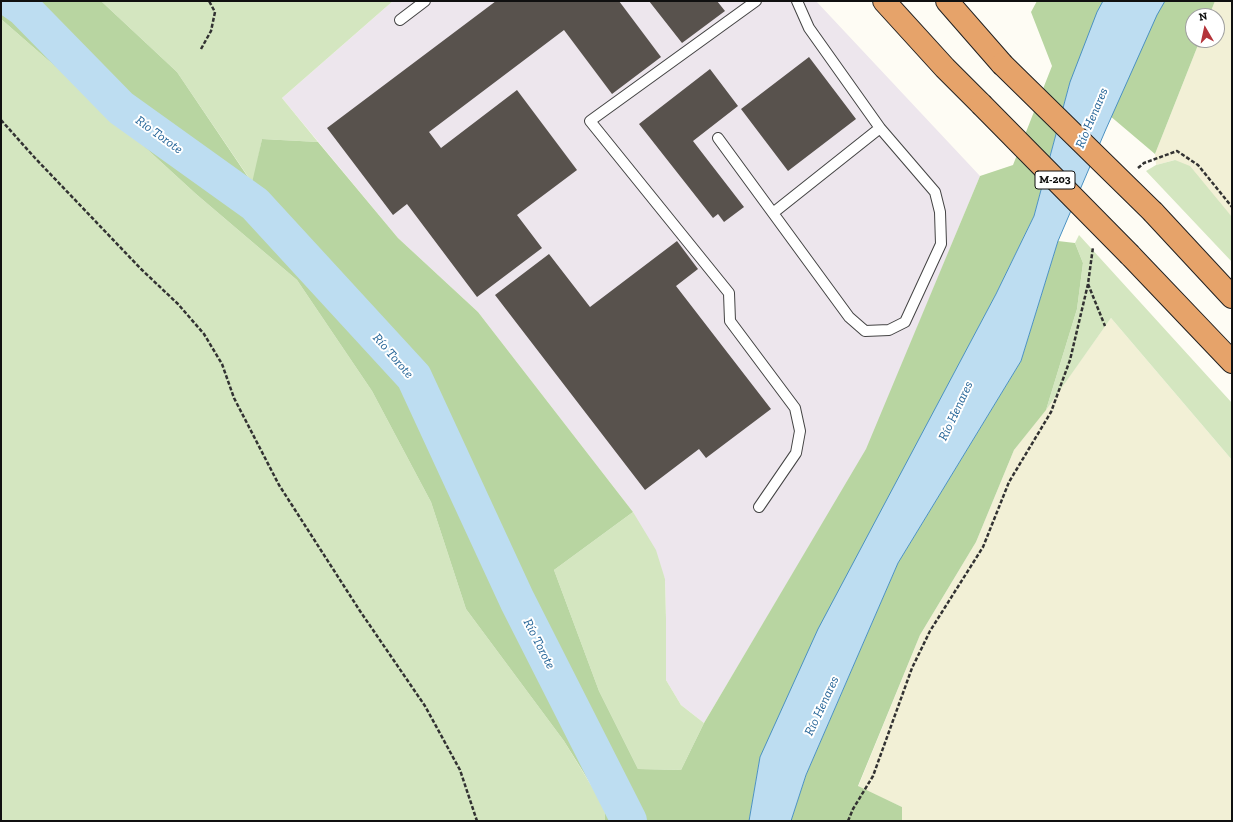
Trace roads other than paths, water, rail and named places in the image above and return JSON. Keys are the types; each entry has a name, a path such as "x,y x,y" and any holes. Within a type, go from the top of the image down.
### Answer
{"highway":[{"path":"866,1 945,68"},
{"name":"M-203","path":"884,1 945,68 1130,255 1232,362"},
{"path":"936,1 983,43"},
{"path":"947,1 1002,64 1153,212 1232,297"}],"lane":[{"path":"400,20 425,1"},
{"path":"756,1 590,121 729,293 730,321 795,408 800,431 796,453 759,507"},
{"path":"718,138 849,317 865,331 889,330 905,322 941,244 940,212 935,192 880,128 810,28 797,1"},
{"path":"773,213 880,128"}],"water":[{"name":"Río Henares","path":"1103,1 1165,1 1157,15 1106,129 1058,241 1021,361 898,563 806,775 791,821 749,821 760,757 818,629 996,294 1034,216 1070,82 1097,12"}],"waterway":[{"name":"Río Torote","path":"13,1 23,8 121,108 255,204 414,377 517,600 629,821"}]}
